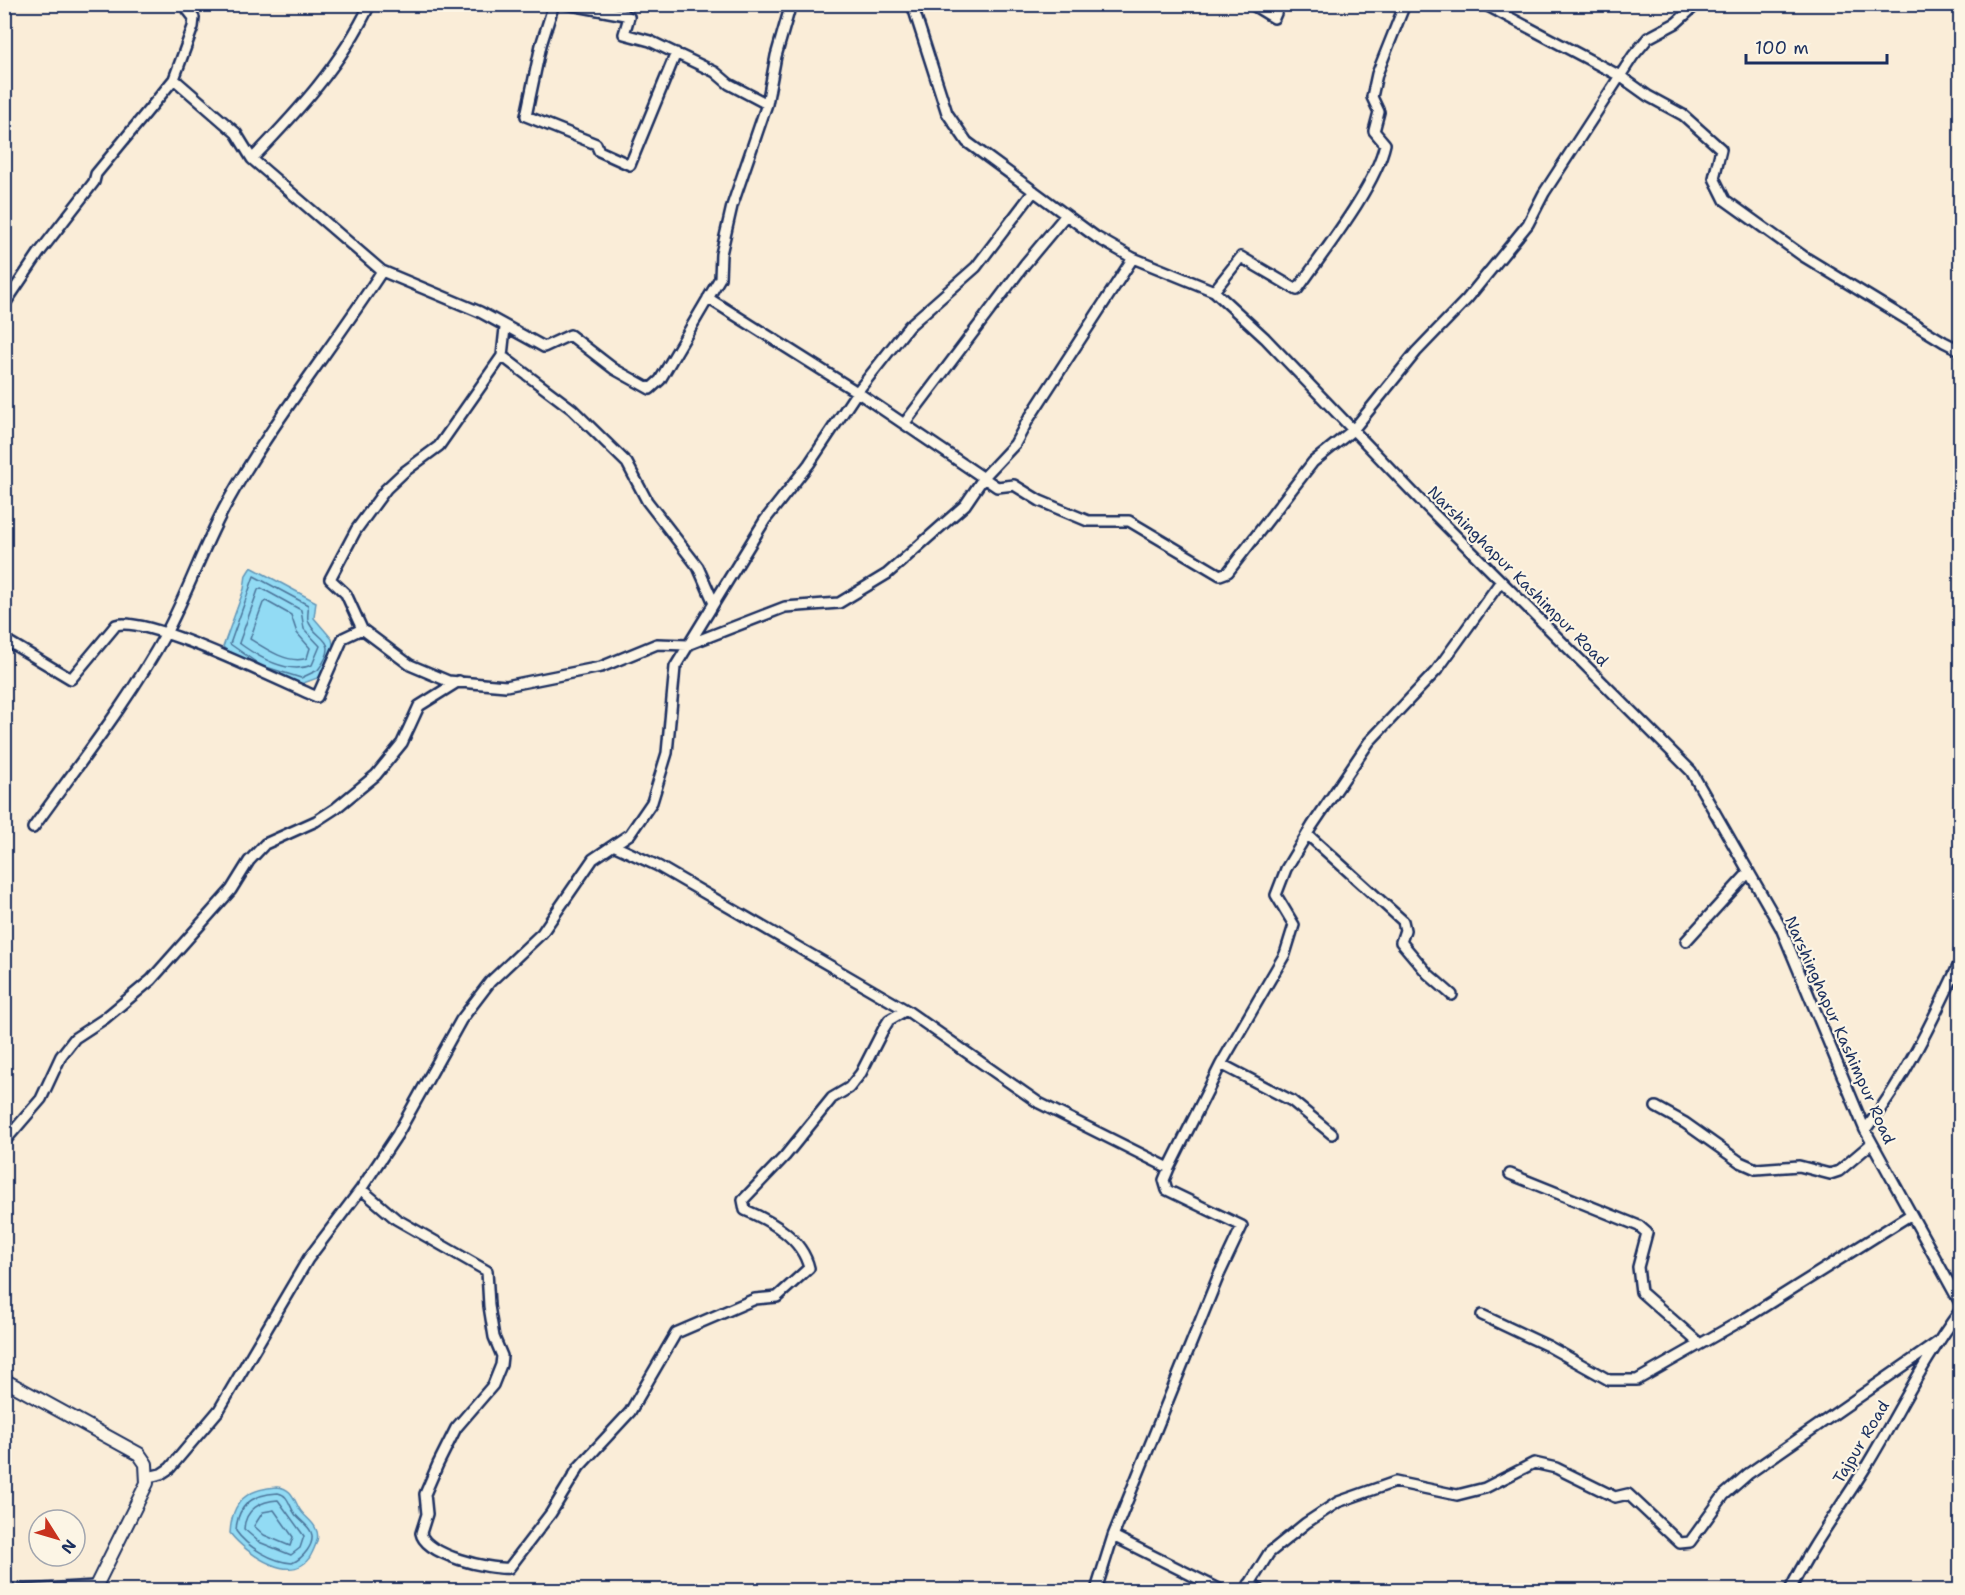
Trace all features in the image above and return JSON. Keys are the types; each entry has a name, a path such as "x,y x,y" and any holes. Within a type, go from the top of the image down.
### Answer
{"main road":[{"path":"4,1380 139,1454 147,1464 147,1480 96,1586"}],"street":[{"path":"4,305 39,253 94,182 96,174 174,80 193,27 194,18 183,4"},
{"path":"252,159 309,97 348,47 370,4"},
{"path":"554,4 526,116 596,144 599,151 630,165 676,53"},
{"path":"174,80 236,133 252,159 382,271 480,312 544,347 570,335 614,369 650,388 660,380 720,278 721,254 732,206 768,104 776,56 791,4"},
{"name":"Narshinghapur Kashimpur Road","path":"912,4 947,113 967,142 1096,237 1133,258 1214,291 1265,338 1501,581 1691,771 1781,928 1865,1130 1960,1303"},
{"path":"1251,4 1274,18 1280,4"},
{"path":"1214,291 1241,257 1297,290 1345,220 1382,159 1386,144 1374,131 1379,112 1372,97 1377,74 1405,4"},
{"path":"1484,4 1620,76 1648,96 1683,115 1713,139 1721,149 1714,178 1725,200 1803,256 1960,350"},
{"path":"708,298 857,392 997,488 1014,485 1050,506 1088,521 1129,521 1220,575 1228,572 1313,462 1353,430 1416,352 1467,300 1528,224 1544,193 1620,76 1648,38 1676,23 1697,4"},
{"path":"572,5 626,15 629,17 624,34 650,41 676,53 715,72 729,84 768,104"},
{"path":"147,1480 170,1468 219,1410 309,1258 398,1135 461,1020 490,982 542,933 593,859 630,834 652,802 667,753 675,666 765,520 809,464 857,392 909,326 975,267 1034,191"},
{"path":"904,424 1025,264 1066,215"},
{"path":"505,327 502,356 440,446 404,472 386,489 356,530 330,579 346,594 362,629 410,665 448,681 506,687 602,667 657,644 687,645 785,607 839,603 887,574 965,505 984,477 1015,444 1028,420 1133,258"},
{"path":"33,828 117,709 166,633 194,568 228,501 269,436 382,271"},
{"path":"502,356 572,409 627,463 647,501 698,567 713,601"},
{"path":"1096,1590 1113,1536 1218,1277 1241,1233 1242,1226 1230,1219 1167,1190 1164,1180 1221,1064 1285,954 1294,925 1276,895 1286,869 1370,742 1437,670 1501,581"},
{"path":"4,639 71,679 116,625 124,622 182,637 317,697 343,638 362,629"},
{"path":"4,1142 41,1099 61,1056 75,1038 110,1015 151,980 231,890 249,861 265,844 316,821 336,808 376,775 402,743 419,706 459,681"},
{"path":"1307,834 1403,921 1405,930 1400,939 1404,947 1428,974 1452,995"},
{"path":"615,846 658,866 906,1010 1039,1103 1169,1168"},
{"path":"1686,941 1749,872"},
{"path":"1865,1130 1881,1110 1924,1039 1960,962"},
{"path":"361,1189 396,1219 487,1271 493,1326 502,1356 499,1374 456,1428 438,1464 425,1494 427,1514 421,1533 423,1539 454,1558 496,1569 509,1568 545,1521 579,1467 630,1412 676,1333 755,1299 777,1297 809,1268 806,1255 786,1233 767,1220 745,1210 743,1200 785,1156 832,1098 849,1088 861,1073 889,1020 906,1010"},
{"path":"1221,1064 1292,1101 1332,1134"},
{"path":"1656,1107 1685,1123 1740,1162 1756,1169 1799,1166 1830,1174 1839,1171 1872,1143"},
{"path":"1510,1174 1638,1226 1647,1233 1638,1267 1641,1292 1700,1344"},
{"path":"1482,1315 1548,1346 1610,1380 1637,1380 1746,1318 1910,1215"},
{"name":"Tajpur Road","path":"1790,1590 1801,1566 1866,1466 1938,1342 1960,1311"},
{"path":"1260,1590 1248,1587 1269,1553 1306,1523 1338,1502 1395,1482 1457,1495 1485,1488 1534,1462 1556,1468 1615,1497 1628,1494 1680,1543 1685,1544 1690,1542 1724,1495 1748,1474 1938,1342"},
{"path":"1113,1536 1221,1590"},
{"path":"4,1588 25,1590 96,1586"}],"water":[{"path":"251,567 316,602 314,618 332,639 334,649 320,677 301,684 284,681 230,653 223,647 244,589 246,575"},
{"path":"277,1487 286,1489 291,1494 301,1511 315,1526 318,1535 313,1551 305,1562 296,1568 284,1568 259,1558 230,1533 234,1513 243,1499 257,1491"}]}
